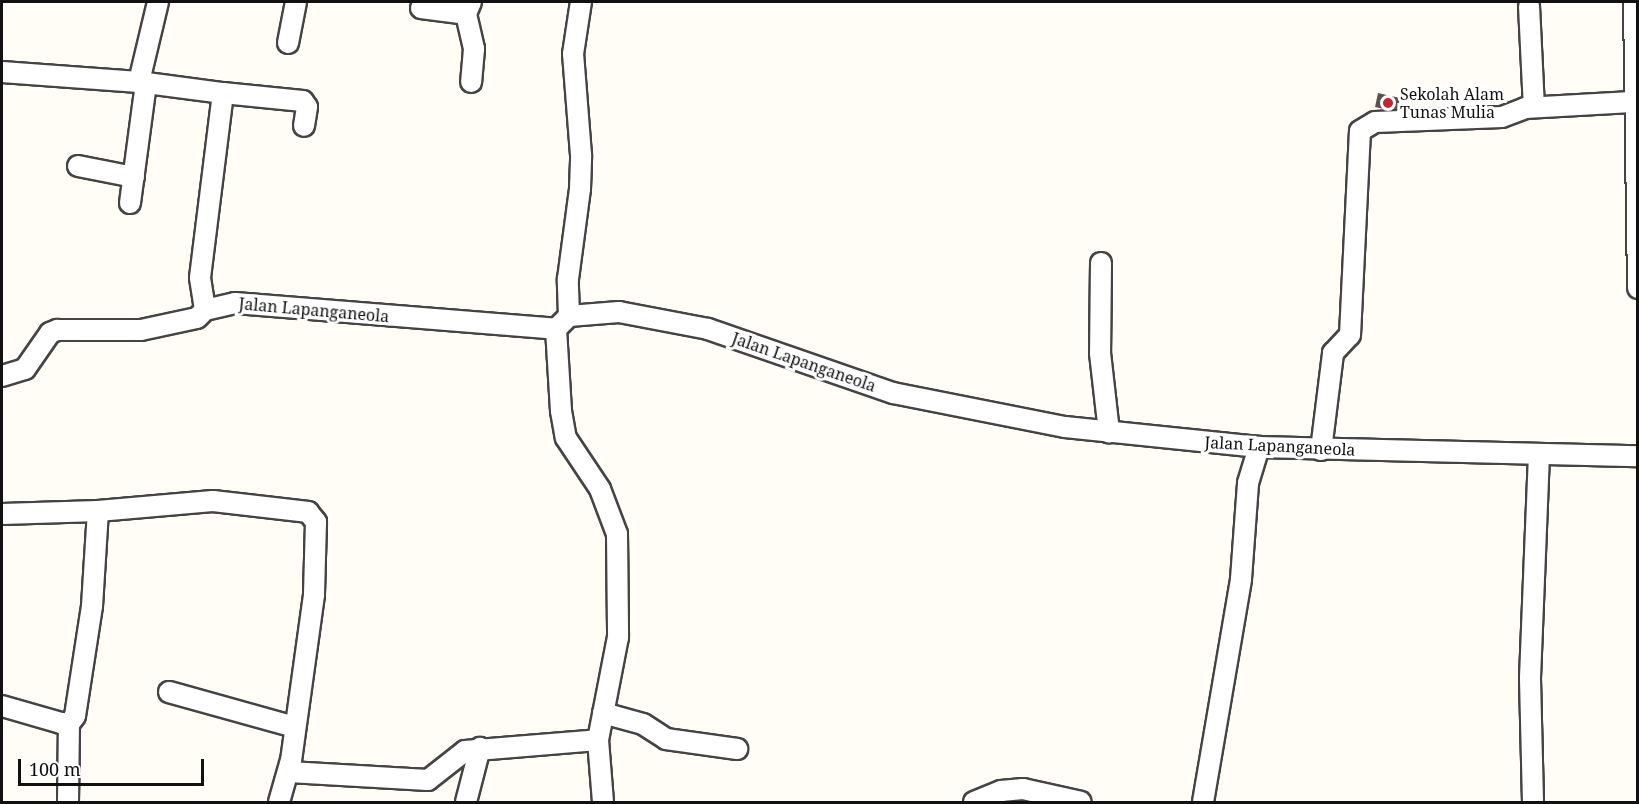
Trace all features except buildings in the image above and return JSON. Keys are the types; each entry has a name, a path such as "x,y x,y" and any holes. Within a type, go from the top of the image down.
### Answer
{"street":[{"path":"130,203 142,83 159,2"},
{"path":"288,42 296,2"},
{"path":"581,2 573,54 580,189 562,323 566,438 600,489 617,534 618,638 598,740 603,802"},
{"path":"1634,2 1632,102 1638,288"},
{"path":"1529,6 1534,107"},
{"path":"421,8 468,8 474,49 471,82"},
{"path":"2,72 142,83 303,102 307,107 304,126"},
{"path":"205,310 200,278 223,93"},
{"path":"1321,450 1334,353 1350,335 1360,131 1375,122 1507,117 1534,107 1632,102"},
{"path":"78,166 134,177"},
{"path":"1101,263 1100,353 1109,432"},
{"name":"Jalan Lapanganeola","path":"2,376 25,369 50,333 57,330 141,330 197,318 205,310 235,303 562,323 602,312 637,313 708,329 893,393 1022,421 1259,447 1638,456"},
{"path":"1203,802 1241,579 1248,483 1259,447"},
{"path":"1533,802 1530,678 1539,454"},
{"path":"2,514 98,511 213,501 308,512 316,522 314,595 289,772 279,802"},
{"path":"68,802 69,724 75,716 92,606 98,511"},
{"path":"169,692 294,727"},
{"path":"2,706 69,724"},
{"path":"603,712 643,724 666,739 737,749"},
{"path":"289,772 428,780 459,754 480,748 598,740"},
{"path":"466,802 480,748"},
{"path":"974,802 1001,791 1023,789 1081,802"}],"place":[{"name":"Sekolah Alam Tunas Mulia","path":"1388,103"}]}
